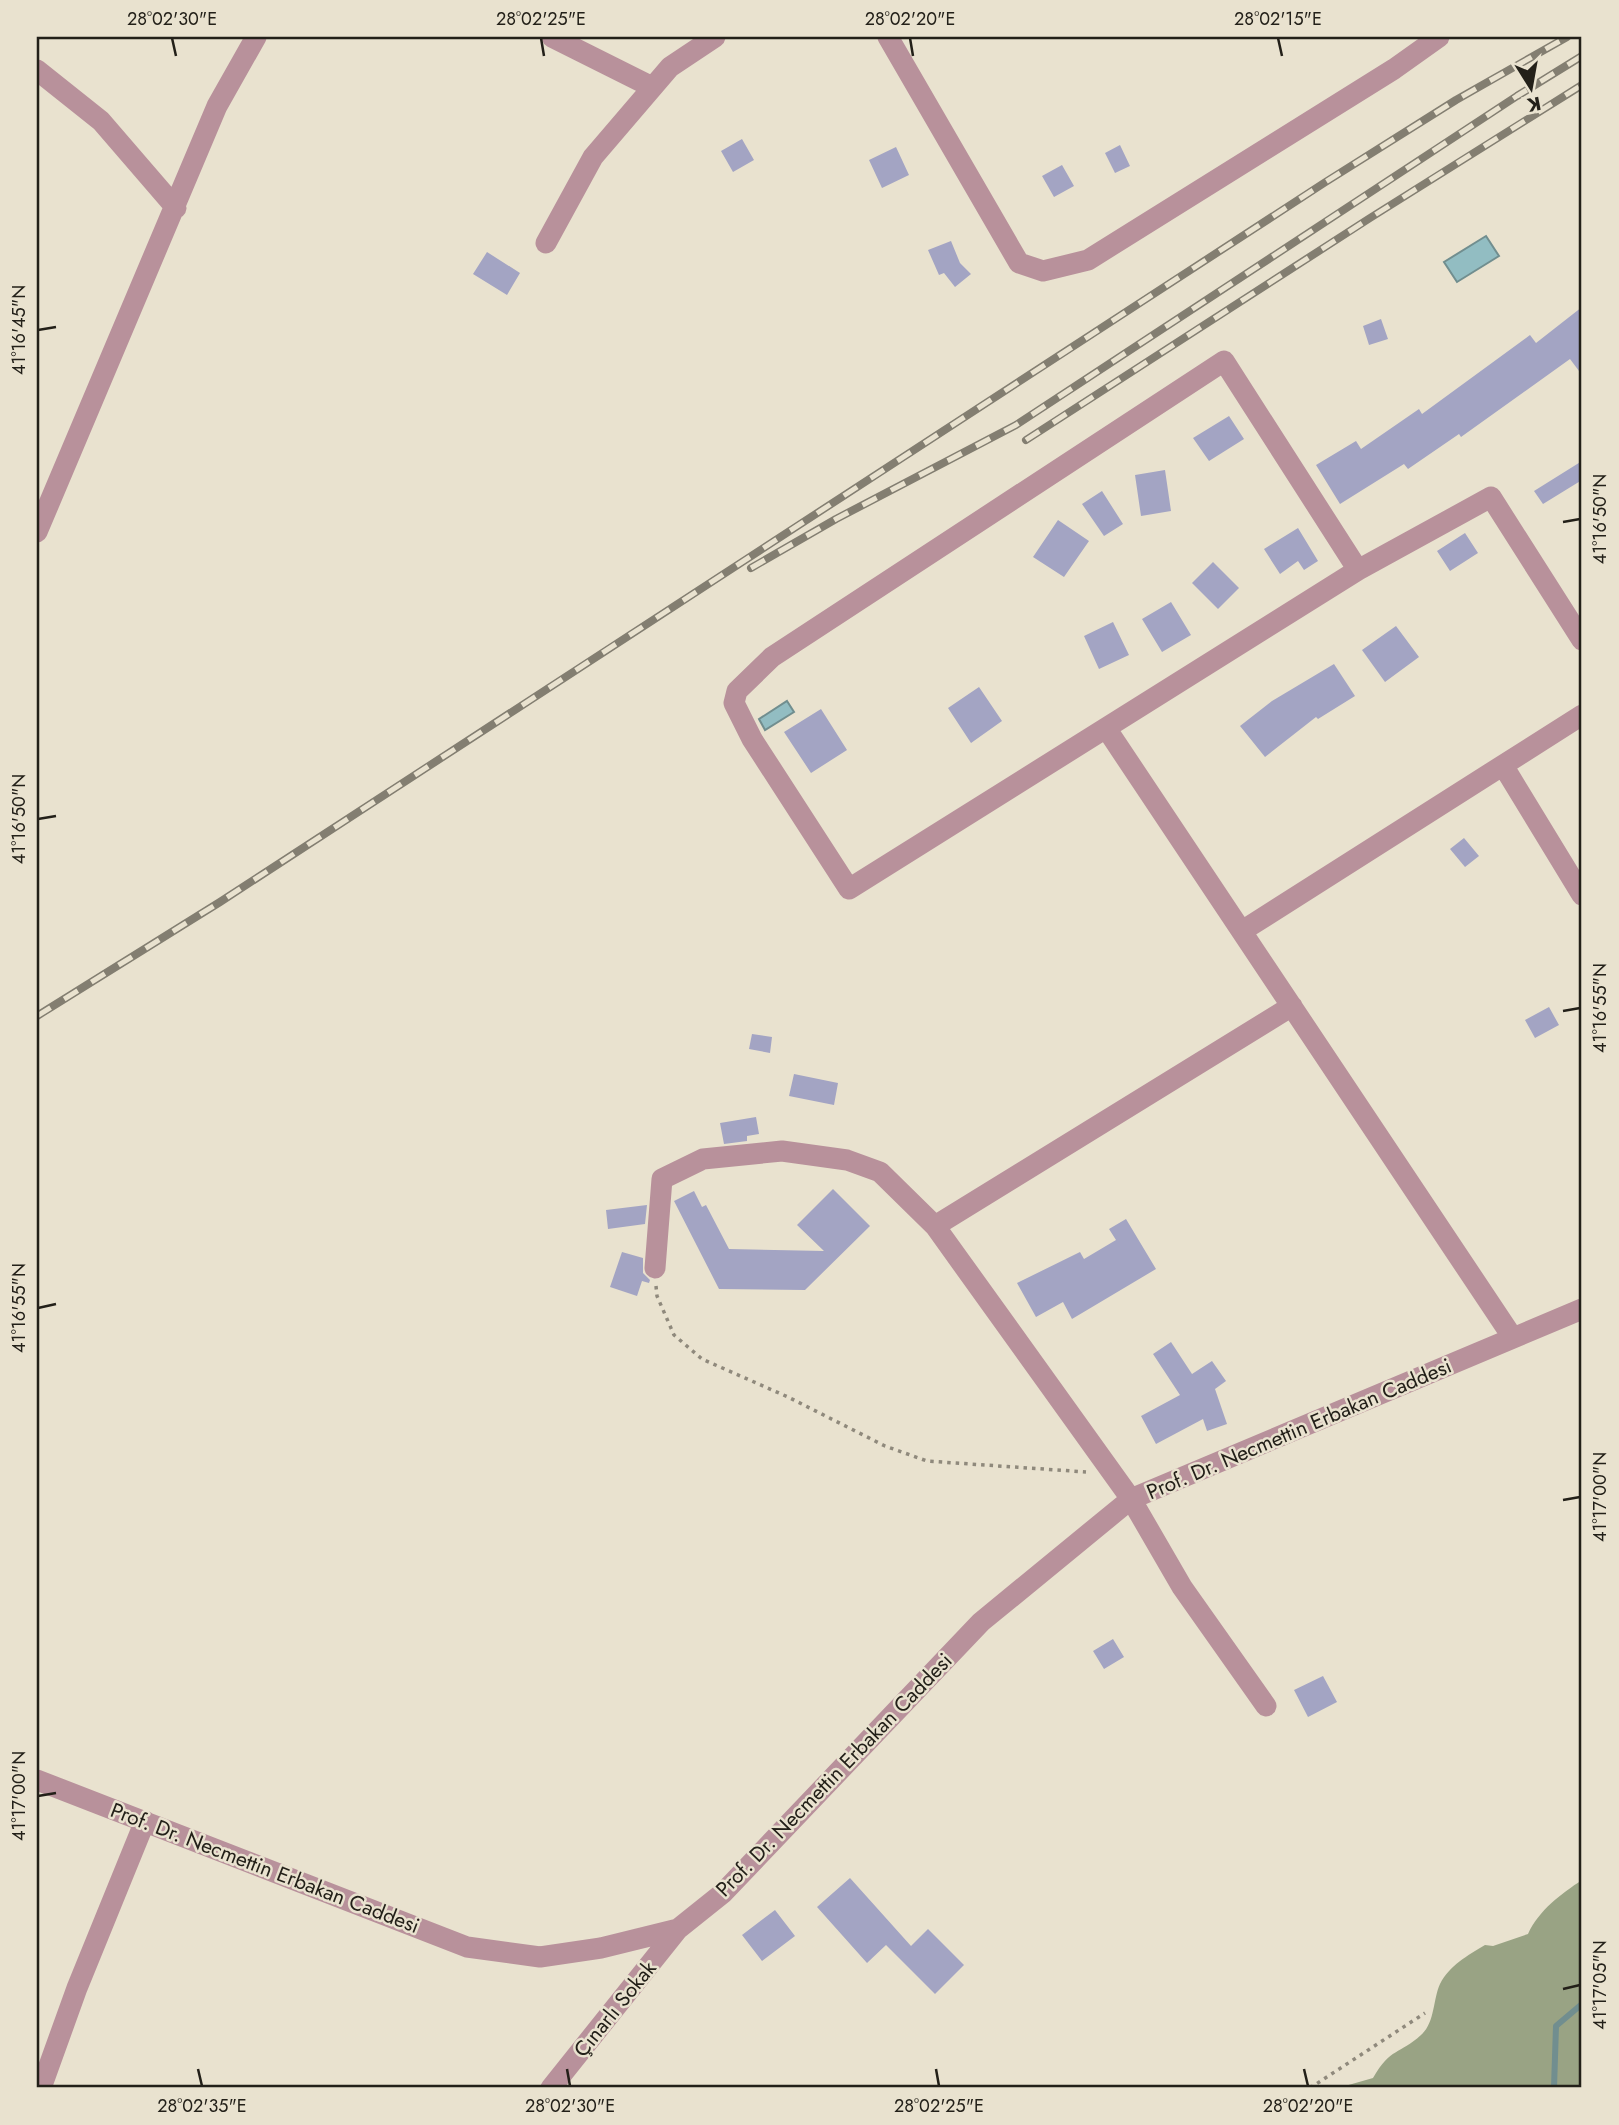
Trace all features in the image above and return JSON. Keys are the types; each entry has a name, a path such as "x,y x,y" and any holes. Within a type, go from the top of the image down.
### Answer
{"street":[{"path":"37,532 217,106 256,37"},
{"path":"552,37 652,87"},
{"path":"546,243 593,157 670,67 715,37"},
{"path":"888,37 1019,263 1043,271 1088,260 1394,69 1439,37"},
{"path":"37,70 101,121 176,208"},
{"path":"1358,570 1224,361 772,657 743,683 734,703 752,739 849,888 1358,570 1491,497 1582,640"},
{"path":"1241,931 1504,768 1582,715"},
{"path":"1106,728 1513,1338"},
{"path":"1504,768 1582,894"},
{"path":"935,1226 1292,1006"},
{"path":"655,1268 662,1179 703,1159 782,1151 847,1160 880,1172 935,1226 1131,1499 1182,1587 1266,1706"},
{"name":"Prof. Dr. Necmettin Erbakan Caddesi","path":"37,1780 467,1947 540,1957 601,1948 678,1929 723,1893 981,1622 1131,1499 1229,1461 1582,1309"},
{"path":"41,2088 77,1988 145,1821"},
{"name":"Çınarlı Sokak","path":"551,2088 678,1929"}],"path":[{"path":"655,1268 657,1296 674,1335 702,1359 788,1397 885,1446 927,1461 1113,1474"},
{"path":"1310,2088 1425,2013"}],"green space":[{"path":"1582,1880 1582,2088 1338,2088 1373,2078 1390,2056 1426,2030 1440,1984 1454,1966 1485,1945 1493,1946 1528,1934 1544,1910"}],"water":[{"path":"1486,236 1499,256 1457,282 1444,262"},
{"path":"787,701 794,712 765,730 759,719"}],"building":[{"path":"742,139 754,160 733,172 721,151"},
{"path":"1120,145 1130,166 1115,173 1105,153"},
{"path":"896,147 909,175 882,188 869,160"},
{"path":"1062,165 1074,186 1054,197 1042,176"},
{"path":"951,241 960,263 971,274 955,287 944,273 939,275 928,250"},
{"path":"487,252 520,273 507,295 473,274"},
{"path":"1582,307 1582,375 1570,359 1461,437 1459,434 1408,469 1404,464 1340,504 1316,465 1356,441 1361,449 1419,409 1422,414 1530,335 1536,343"},
{"path":"1381,319 1388,339 1369,345 1363,326"},
{"path":"1229,416 1244,439 1209,461 1193,438"},
{"path":"1582,461 1582,480 1543,504 1534,491"},
{"path":"1165,470 1171,511 1141,516 1135,475"},
{"path":"1102,491 1123,524 1104,536 1082,504"},
{"path":"1058,520 1089,541 1064,577 1033,557"},
{"path":"1298,528 1318,561 1304,570 1298,561 1280,574 1264,549"},
{"path":"1465,533 1478,553 1450,571 1437,551"},
{"path":"1213,562 1239,588 1218,609 1192,583"},
{"path":"1171,602 1191,635 1162,652 1142,619"},
{"path":"1113,622 1129,655 1099,669 1084,636"},
{"path":"1396,626 1419,657 1385,682 1362,650"},
{"path":"1334,664 1355,696 1318,719 1316,717 1265,757 1240,726 1272,701"},
{"path":"979,687 1002,721 971,743 948,708"},
{"path":"821,709 847,750 811,773 784,732"},
{"path":"1464,838 1479,856 1465,867 1450,849"},
{"path":"1549,1007 1559,1025 1535,1038 1525,1020"},
{"path":"752,1034 772,1037 770,1053 749,1049"},
{"path":"794,1074 838,1083 834,1105 789,1096"},
{"path":"756,1117 759,1134 747,1136 747,1141 724,1144 720,1123"},
{"path":"833,1189 870,1226 805,1290 719,1289 674,1201 694,1191 702,1207 706,1205 729,1249 824,1251 797,1225"},
{"path":"647,1205 645,1224 608,1229 606,1210"},
{"path":"1126,1219 1156,1269 1072,1319 1063,1302 1036,1317 1017,1283 1080,1252 1084,1259 1116,1240 1109,1229"},
{"path":"622,1252 643,1258 643,1273 650,1280 649,1283 642,1281 637,1296 610,1287"},
{"path":"1171,1342 1192,1374 1212,1361 1226,1381 1215,1389 1227,1424 1207,1431 1203,1419 1156,1444 1141,1416 1180,1395 1153,1354"},
{"path":"1113,1639 1124,1657 1104,1669 1093,1651"},
{"path":"1323,1676 1337,1702 1308,1717 1294,1690"},
{"path":"850,1878 911,1946 928,1929 964,1965 935,1994 886,1945 867,1963 817,1907"},
{"path":"775,1910 795,1936 762,1961 742,1935"}],"waterway":[{"path":"1554,2088 1556,2026 1582,2004"}],"railway":[{"path":"37,1016 220,902 1324,183 1456,100 1567,37"},
{"path":"751,568 836,519 1016,425 1582,56"},
{"path":"1026,440 1582,85"}]}
